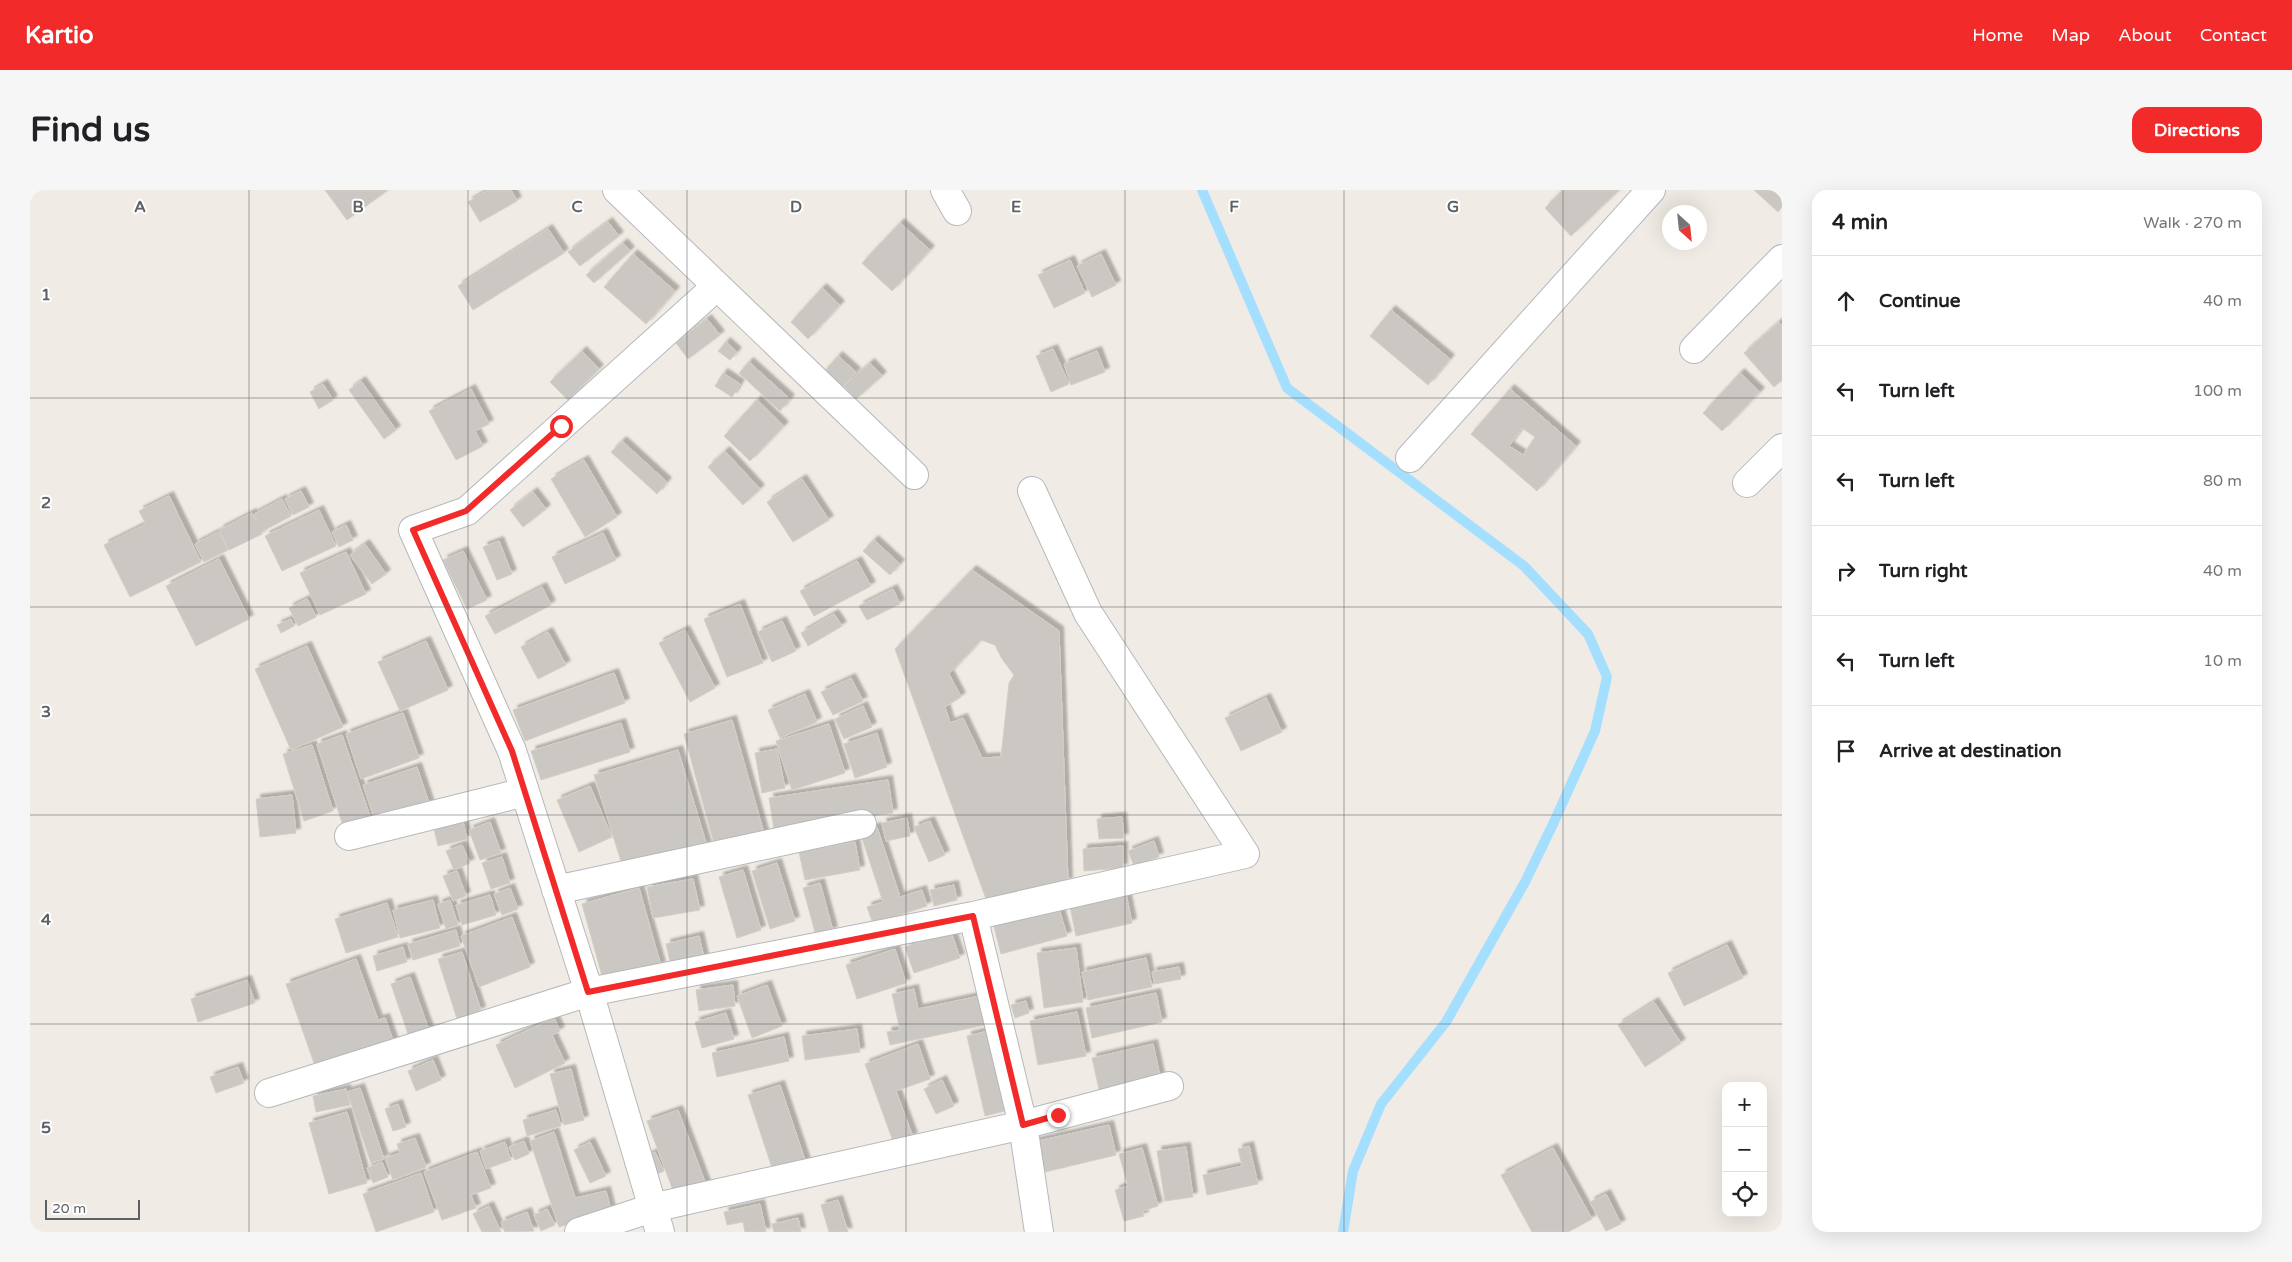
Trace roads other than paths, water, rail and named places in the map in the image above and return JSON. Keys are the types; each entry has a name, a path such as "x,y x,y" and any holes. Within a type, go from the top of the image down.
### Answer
{"street":[{"path":"618,190 914,475"},
{"path":"1410,458 1651,190"},
{"path":"1694,349 1782,259"},
{"path":"656,1220 588,992 512,751 413,530 466,511 717,286"},
{"path":"1747,483 1782,448"},
{"path":"269,1093 588,992 973,916 1245,854 1088,613 1032,491"},
{"path":"349,836 525,792"},
{"path":"556,890 862,824"},
{"path":"973,916 1023,1125 1040,1232"},
{"path":"579,1232 656,1220 1168,1086"}],"waterway":[{"path":"1202,190 1287,388 1524,566 1588,634 1607,677 1595,731 1525,882 1446,1022 1381,1104 1353,1171 1343,1232"}]}
